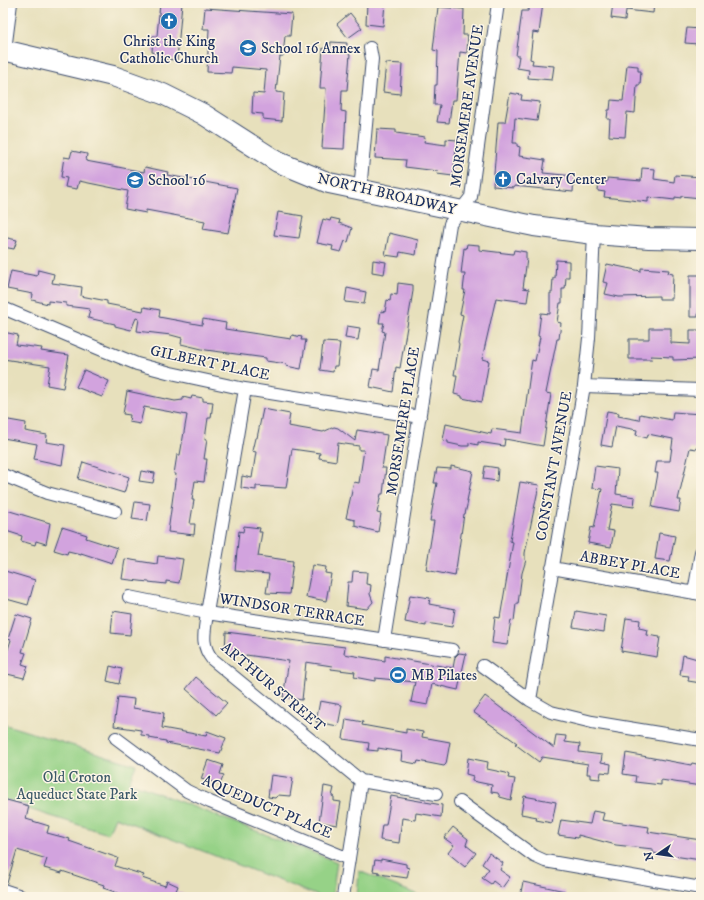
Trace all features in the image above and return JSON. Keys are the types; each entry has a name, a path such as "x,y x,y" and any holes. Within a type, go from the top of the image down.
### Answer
{"main road":[{"name":"NORTH BROADWAY","path":"3,50 130,81 163,94 203,114 278,162 328,183 360,191 534,226 594,234 649,238 701,239"}],"street":[{"path":"3,50 9,3"},
{"name":"MORSEMERE AVENUE","path":"461,211 471,197 498,3"},
{"path":"360,191 372,59 370,48"},
{"name":"MORSEMERE PLACE","path":"384,640 450,224 461,211"},
{"name":"CONSTANT AVENUE","path":"530,700 584,386 594,234"},
{"name":"GILBERT PLACE","path":"3,308 137,364 171,373 245,389 420,417"},
{"path":"584,386 701,390"},
{"name":"ARTHUR STREET","path":"245,389 207,613 204,641 206,651 212,658 361,781"},
{"path":"3,475 47,493 115,511"},
{"path":"698,594 701,552"},
{"name":"ABBEY PLACE","path":"552,568 698,594"},
{"name":"WINDSOR TERRACE","path":"128,597 207,613 452,650"},
{"path":"483,666 530,700 551,712 592,722 701,740"},
{"name":"AQUEDUCT PLACE","path":"116,738 187,791 210,802 349,859"},
{"path":"343,897 361,781 436,794"},
{"path":"460,802 534,856 545,861 701,888"},
{"path":"3,892 18,897"}],"green space":[{"name":"Old Croton Aqueduct State Park","path":"3,724 136,765 129,782 337,862 332,897 321,897 115,817 108,834 3,801"},
{"path":"359,871 423,897 357,897"}],"building":[{"name":"Christ the King Catholic Church","path":"160,3 182,3 177,60 161,59 156,57 156,53 152,52 153,36 157,36"},
{"path":"367,3 385,3 383,26 366,24"},
{"path":"529,3 543,3 539,33 533,32 530,59 533,60 532,64 554,66 552,80 528,78 529,70 517,68 519,56 516,56 522,11 528,11"},
{"path":"613,3 654,3 653,13 626,10 625,20 611,18"},
{"path":"438,7 464,9 463,35 468,35 467,53 460,52 456,100 452,100 449,123 437,122 440,105 434,105 435,85 437,85 438,51 433,50"},
{"path":"205,8 292,14 290,36 285,36 283,56 280,56 276,92 284,93 282,121 263,119 263,114 252,113 253,93 264,94 266,70 232,67 231,73 207,72 209,29 203,29"},
{"path":"350,13 362,28 348,38 337,24"},
{"path":"687,28 700,29 698,44 685,43"},
{"path":"331,42 347,43 346,53 350,54 347,90 342,90 341,111 346,112 344,149 322,148 326,88 320,88 323,48 330,49"},
{"path":"386,63 402,64 400,94 383,92"},
{"path":"627,65 638,66 638,71 641,71 640,85 637,85 635,113 627,112 625,137 609,136 610,119 607,119 608,110 610,110 611,100 623,101"},
{"path":"510,93 522,95 521,100 540,102 537,121 515,118 513,143 517,143 517,146 520,147 519,156 545,160 543,173 574,176 573,192 514,186 514,188 493,186 498,122 505,122"},
{"path":"377,129 396,130 396,133 425,137 424,142 446,145 446,139 457,140 453,176 437,174 438,171 405,167 406,160 375,158"},
{"path":"72,151 87,154 86,161 144,172 145,167 168,172 167,175 237,188 228,233 203,229 205,221 146,210 146,213 125,209 128,191 79,181 77,189 65,187 67,178 61,177 64,157 70,158"},
{"path":"642,168 655,169 654,179 674,182 675,175 701,177 701,198 681,196 681,198 675,197 675,200 648,197 648,202 604,197 605,192 598,191 599,181 607,182 607,178 641,181"},
{"path":"278,212 303,216 299,238 274,235"},
{"path":"331,218 340,220 339,223 352,228 348,242 345,241 341,252 332,250 333,246 317,243 323,219 330,221"},
{"path":"389,233 418,240 416,255 400,252 399,257 385,255"},
{"path":"3,237 17,240 14,249 3,247"},
{"path":"467,244 479,245 479,250 513,254 514,250 526,252 527,259 523,288 529,289 527,302 496,298 482,359 489,361 482,402 462,398 462,396 454,394 457,375 454,375 463,315 460,314 465,290 463,290 465,274 461,274 464,248 466,249"},
{"path":"373,260 386,262 384,274 372,272"},
{"path":"556,260 569,261 569,277 566,277 565,289 562,289 562,303 560,303 557,322 561,323 559,339 557,339 546,393 551,394 543,446 505,439 504,446 478,442 478,445 469,443 469,446 462,446 448,443 448,441 443,440 446,424 491,434 492,429 522,433 532,360 535,361 540,337 538,336 541,313 550,314 550,293 552,293 553,278 555,278"},
{"path":"607,264 641,271 641,268 669,270 668,273 673,274 672,299 659,299 659,296 619,297 605,294 608,283 603,282"},
{"path":"38,270 54,274 52,283 82,287 81,296 107,301 107,304 143,311 144,307 160,310 159,317 202,325 203,319 226,323 225,329 291,339 292,335 302,337 301,340 306,340 301,369 286,366 287,364 266,361 266,358 206,350 181,344 182,338 171,335 137,331 139,319 136,318 131,330 115,326 115,324 88,318 90,309 66,306 66,303 48,301 48,304 32,300 33,294 7,289 11,271 37,276"},
{"path":"690,275 701,275 698,317 690,317"},
{"path":"398,283 413,285 413,291 400,368 396,367 393,392 370,387 373,369 379,370 385,332 382,331 384,323 379,323 381,311 385,312 387,300 390,301 391,294 397,295"},
{"path":"347,288 366,292 364,304 345,302"},
{"path":"347,326 360,328 358,340 345,338"},
{"path":"649,328 671,328 671,343 690,344 690,330 701,330 701,359 673,360 673,357 651,356 652,359 629,359 629,339 649,339"},
{"path":"3,332 18,335 16,345 42,348 41,351 69,355 63,388 47,385 50,366 3,359"},
{"path":"323,342 340,343 337,366 334,366 333,372 320,370"},
{"path":"84,370 109,381 102,397 76,387"},
{"path":"127,391 175,401 183,400 183,397 191,399 192,396 203,398 203,401 213,402 211,418 208,418 205,439 207,439 204,459 207,459 204,482 195,481 192,500 194,500 190,524 195,524 194,535 168,532 176,474 174,474 177,455 180,455 187,415 144,407 140,424 129,422 130,415 123,414"},
{"path":"263,409 290,414 288,426 323,432 334,427 338,428 355,441 357,430 387,435 382,468 386,468 383,494 381,494 377,513 381,514 378,532 355,526 355,520 346,518 354,482 359,483 364,450 359,450 359,446 338,443 336,461 319,458 320,453 292,449 286,488 256,486 256,490 241,488 242,476 252,478 256,452 252,451 255,438 257,438"},
{"path":"607,411 619,413 618,416 639,420 640,414 672,420 673,412 701,414 701,427 697,449 690,448 678,500 681,500 679,512 652,507 658,473 655,473 657,461 670,461 673,439 648,434 647,438 636,435 637,430 616,426 612,447 601,445"},
{"path":"3,419 26,423 25,431 47,435 46,442 65,445 62,465 34,459 37,444 3,438"},
{"path":"83,462 129,477 124,493 78,479"},
{"path":"451,466 473,471 468,501 464,514 455,576 426,570 434,521 430,521 437,483 434,483 437,468 451,469"},
{"path":"485,466 498,468 497,481 483,479"},
{"path":"595,466 618,469 616,494 635,497 634,507 612,504 607,530 614,531 611,547 588,543 591,527 594,528 602,489 592,488"},
{"path":"141,471 155,473 153,483 139,481"},
{"path":"520,482 539,485 525,553 526,560 522,573 518,604 516,604 514,621 511,620 507,645 492,643 495,617 500,618 513,542 510,541"},
{"path":"135,502 150,504 147,521 132,519"},
{"path":"3,509 50,523 46,544 36,541 35,545 21,541 22,536 3,530"},
{"path":"244,526 260,528 259,532 262,532 258,556 293,561 289,594 266,593 269,574 235,571 239,531 243,532"},
{"path":"62,527 87,535 86,538 117,548 112,563 81,553 68,551 67,554 54,550"},
{"path":"659,533 675,536 670,561 655,559"},
{"path":"158,556 183,559 179,583 166,581 166,584 122,579 125,559 157,564"},
{"path":"312,565 326,567 325,573 331,574 326,601 306,597"},
{"path":"5,571 35,580 28,605 3,598"},
{"path":"353,571 367,572 366,584 371,585 370,594 373,602 367,609 346,606 348,582 352,582"},
{"path":"410,595 430,598 429,604 455,609 452,627 426,623 426,626 405,622"},
{"path":"113,611 132,614 130,635 111,633"},
{"path":"576,611 606,616 604,632 573,627"},
{"path":"16,614 32,619 22,652 26,653 22,664 28,666 24,678 3,673 3,665 11,640 8,639"},
{"path":"626,618 640,620 639,628 648,630 647,635 660,637 657,657 621,651"},
{"path":"226,632 345,647 344,654 385,661 385,656 453,668 455,657 459,653 466,654 458,690 432,684 428,705 411,702 415,682 375,678 375,681 354,677 355,672 331,669 332,666 306,662 302,700 283,697 289,661 246,655 245,657 225,651"},
{"path":"683,655 701,660 701,683 688,681 689,676 680,675"},
{"path":"110,666 122,669 119,684 107,681"},
{"path":"196,677 227,703 216,715 186,689"},
{"path":"485,696 554,748 556,735 566,736 565,742 580,744 579,752 602,755 601,762 611,764 610,773 601,772 600,779 590,778 590,774 587,774 588,764 542,757 539,762 515,744 517,743 473,712"},
{"path":"118,697 134,699 133,708 164,713 162,728 206,736 207,731 226,738 220,753 166,743 166,741 141,735 141,730 114,726"},
{"path":"320,701 342,705 338,726 316,722"},
{"path":"346,719 363,722 362,725 406,733 406,729 423,732 422,737 450,742 446,764 444,766 418,761 417,764 401,761 402,752 378,748 378,751 368,750 369,743 343,739"},
{"path":"626,753 691,765 692,763 701,765 701,786 661,780 661,785 635,782 636,776 623,774"},
{"path":"468,758 488,762 487,769 506,773 509,775 508,778 515,779 511,800 500,797 498,793 491,792 492,785 472,781 473,776 466,774"},
{"path":"208,760 223,765 220,774 224,775 220,784 201,779"},
{"path":"271,775 293,778 290,796 278,795 275,798 268,797"},
{"path":"324,786 334,788 332,796 334,797 334,801 341,802 337,825 319,822"},
{"path":"391,796 442,805 441,817 416,813 415,820 402,818 399,843 380,840 382,825 386,825"},
{"path":"524,796 556,802 552,823 536,820 537,817 521,814"},
{"path":"3,799 29,806 26,819 49,826 47,833 70,839 69,841 118,858 115,866 144,875 142,878 165,886 167,881 178,886 176,891 190,897 130,897 103,888 104,885 62,871 62,873 44,868 47,859 17,850 7,883 3,883"},
{"path":"593,811 604,813 602,820 649,827 648,832 701,840 701,860 653,853 653,849 616,845 578,835 578,838 558,835 561,820 590,824"},
{"path":"453,827 468,839 466,845 476,853 465,867 448,853 454,845 444,838"},
{"path":"489,853 503,863 500,870 510,877 502,888 493,881 491,884 482,878 489,869 482,864"},
{"path":"381,859 406,864 406,867 409,868 407,878 379,874 379,872 373,871 375,860 381,861"},
{"path":"523,882 565,891 565,897 520,897"}],"place":[{"name":"Christ the King Catholic Church","path":"169,21"},
{"name":"School 16 Annex","path":"248,48"},
{"name":"Calvary Center","path":"503,179"},
{"name":"School 16","path":"135,180"},
{"name":"MB Pilates","path":"398,675"}]}
